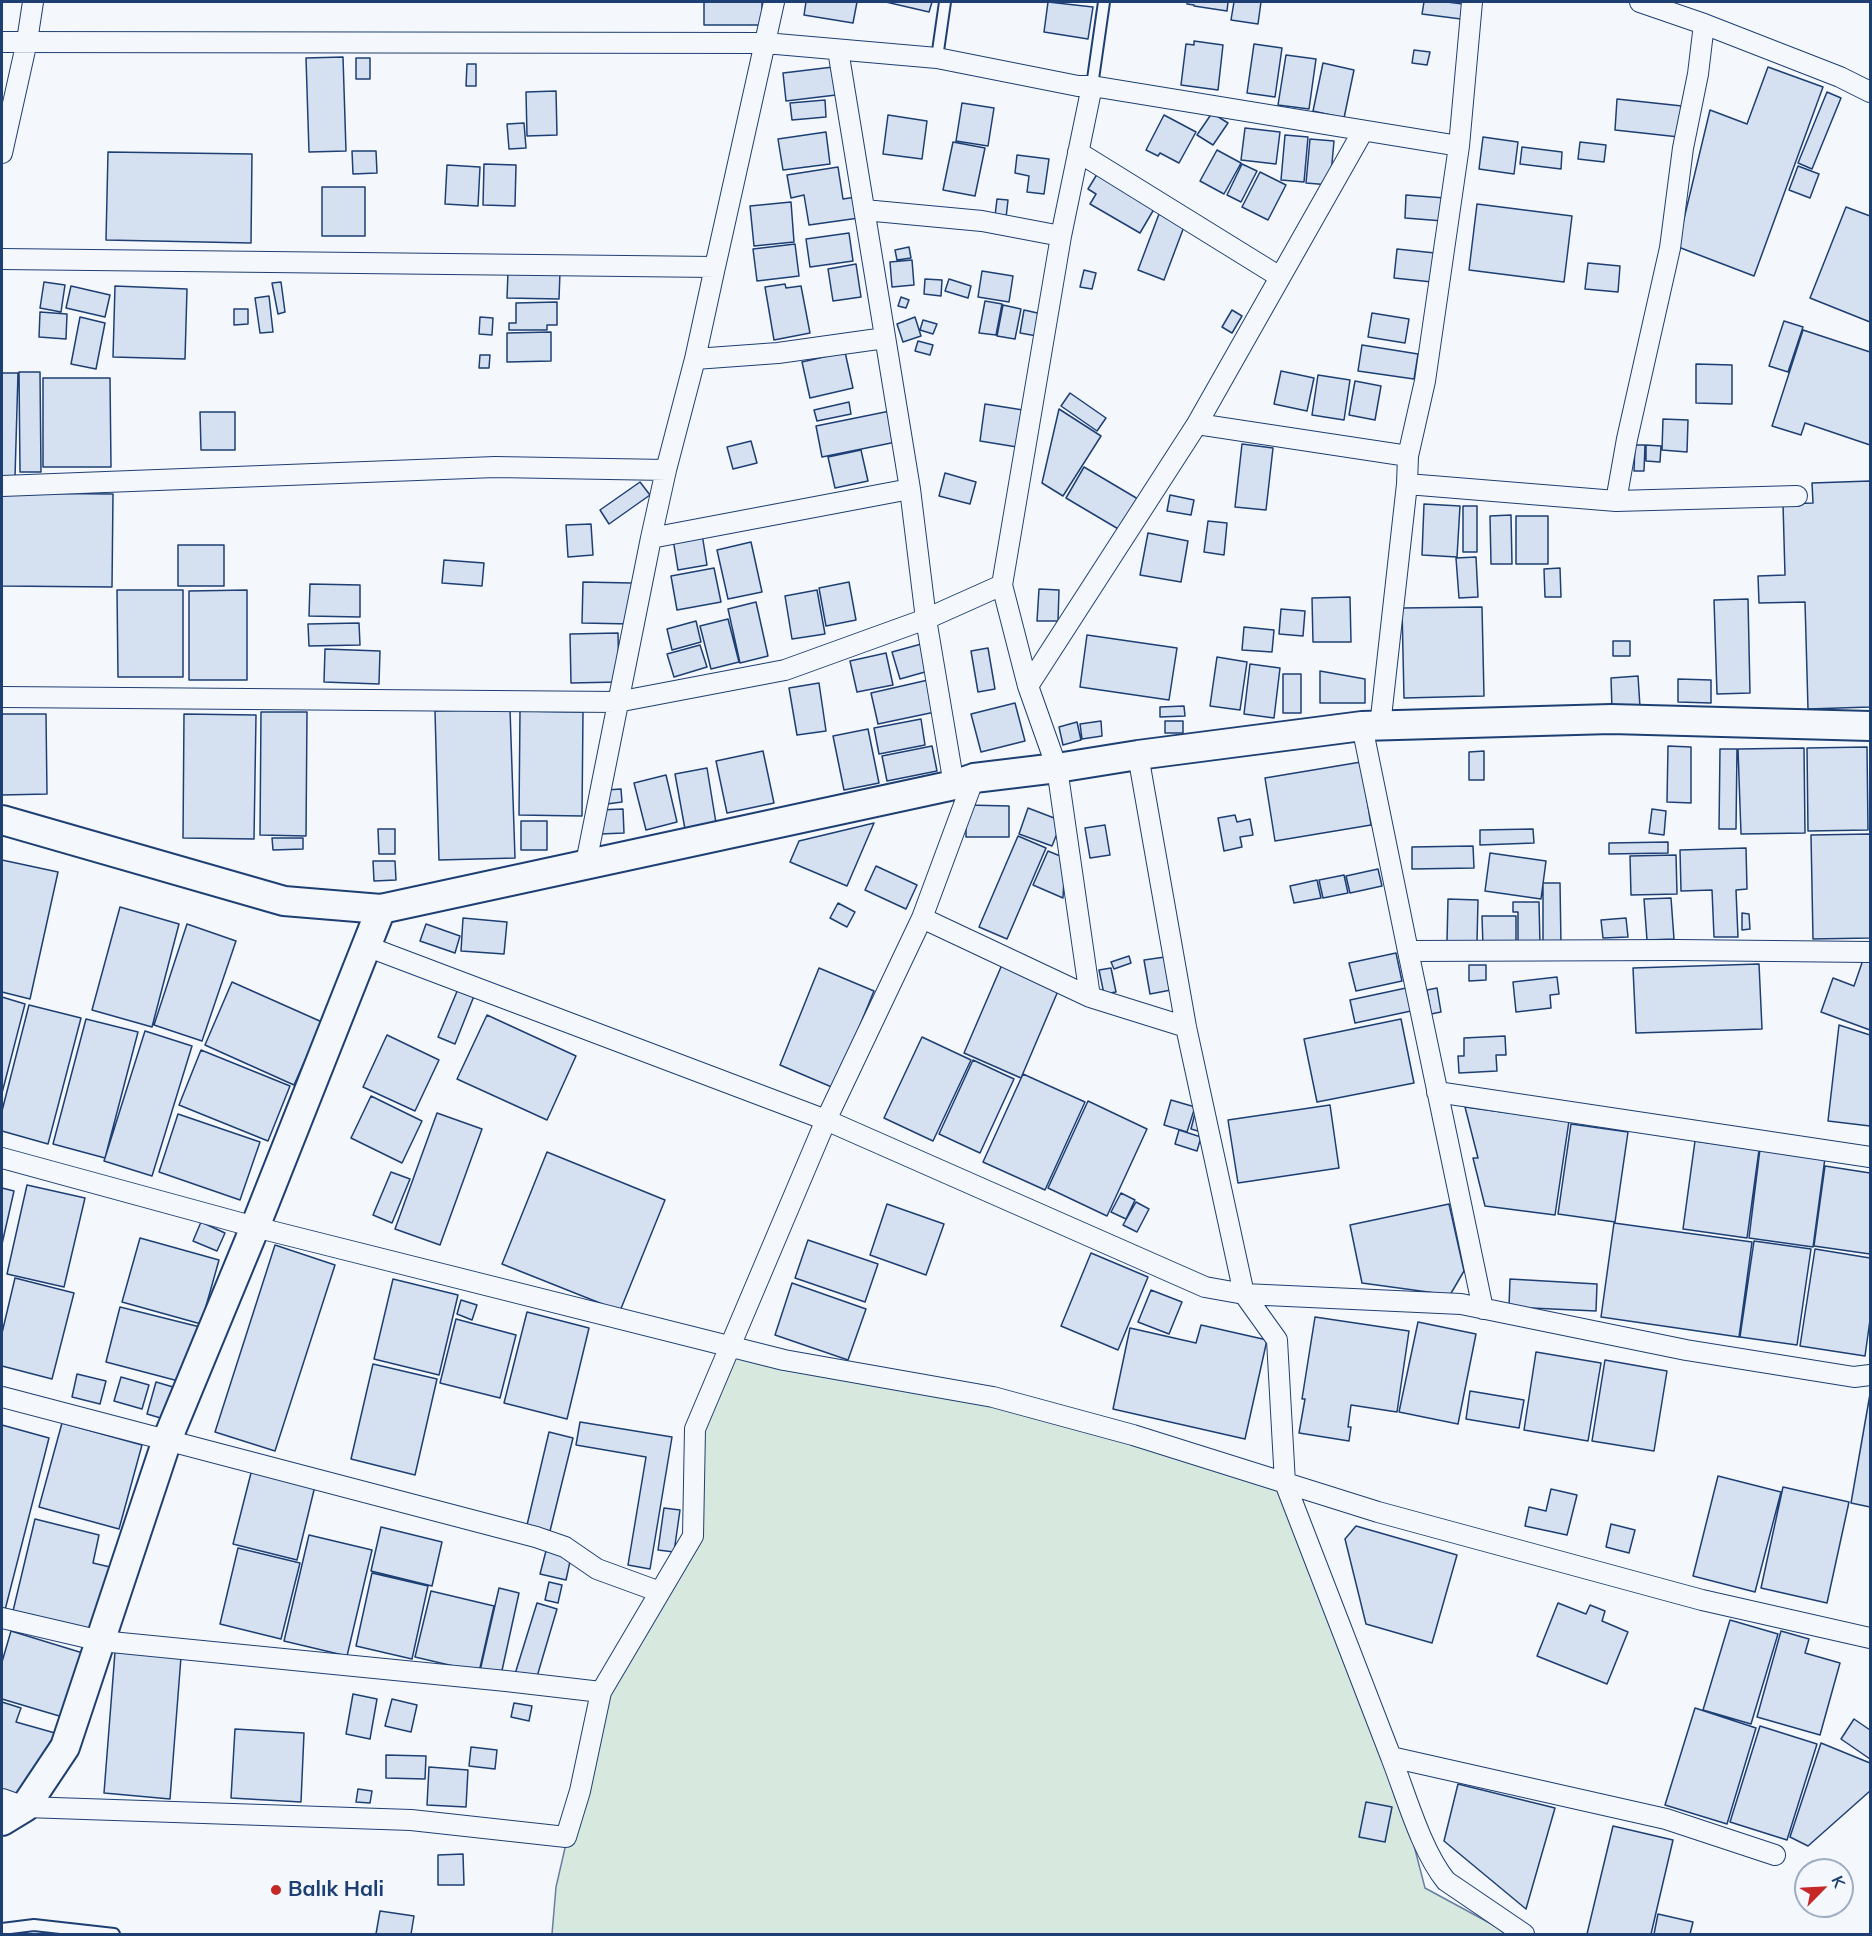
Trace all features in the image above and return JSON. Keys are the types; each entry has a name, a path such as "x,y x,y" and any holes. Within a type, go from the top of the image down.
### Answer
{"street":[{"path":"2,153 27,41 33,2"},
{"path":"586,863 651,538 695,359 774,2"},
{"path":"1472,2 1459,146 1425,381 1408,456 1407,484 1371,726 1408,951 1484,1309"},
{"path":"1640,2 1704,24 1840,77 1870,92"},
{"path":"1616,501 1627,439 1670,248 1683,148 1698,74 1704,24"},
{"path":"2,42 765,43 937,58 1078,86 1092,86 1459,146"},
{"path":"9,1809 411,1820 566,1837 580,1791 601,1692 693,1536 695,1429 826,1120 922,918 964,782 926,619 910,489 838,50"},
{"path":"1090,997 1057,768 1028,686 1002,585 1061,236 1092,86"},
{"path":"1028,686 1197,424 1363,130"},
{"path":"1078,152 1281,277"},
{"path":"864,210 982,221 1061,236"},
{"path":"2,260 715,267"},
{"path":"695,359 778,353 885,338"},
{"path":"1197,424 1408,456"},
{"path":"2,486 495,467 666,470"},
{"path":"1407,484 1616,501 1797,496"},
{"path":"651,538 910,489"},
{"path":"2,697 617,702 785,670 926,619 1002,585"},
{"path":"2,820 284,901 381,909 964,782 1138,755 1371,726 1611,719 1870,726"},
{"path":"1138,755 1186,1027 1244,1294 1277,1340 1285,1483 1427,1850 1446,1881 1524,1935"},
{"path":"9,1809 65,1747 167,1440 255,1227 381,909"},
{"path":"922,918 1090,997 1186,1027"},
{"path":"366,946 826,1120 1205,1287 1244,1294 1461,1304 1686,1350 1854,1377 1870,1376"},
{"path":"1408,951 1870,952"},
{"path":"1437,1092 1870,1157"},
{"path":"2,1158 255,1227 730,1347 784,1360 993,1397 1133,1435 1378,1512 1702,1600 1870,1638"},
{"path":"2,1397 536,1537 565,1547 597,1569 660,1592"},
{"path":"2,1618 101,1641 601,1692"},
{"path":"1391,1757 1666,1819 1776,1855"}],"lane":[{"path":"937,58 945,2"},
{"path":"1092,86 1104,2"},
{"path":"2,1929 34,1925 114,1935"}],"shaded area":[{"path":"730,1347 993,1397 1285,1483 1391,1757 1425,1888 1510,1934 552,1934 556,1887 601,1692 693,1536 695,1429"}],"building":[{"path":"704,2 762,2 762,25 704,25"},
{"path":"806,2 857,2 853,23 804,15"},
{"path":"886,2 932,2 929,12"},
{"path":"1048,2 1093,7 1088,39 1044,32"},
{"path":"1187,2 1228,2 1227,11 1194,6"},
{"path":"1234,2 1261,2 1258,24 1231,20"},
{"path":"1424,2 1463,4 1461,19 1422,14"},
{"path":"1194,41 1223,45 1218,90 1181,85 1186,44 1194,45"},
{"path":"1254,44 1282,48 1275,97 1247,93"},
{"path":"1414,50 1430,52 1427,65 1412,63"},
{"path":"1286,55 1316,59 1309,109 1278,105"},
{"path":"343,57 346,151 309,152 306,58"},
{"path":"356,58 370,58 370,79 356,79"},
{"path":"1323,63 1354,70 1344,118 1313,111"},
{"path":"467,64 476,64 476,86 466,86"},
{"path":"833,67 836,95 786,101 783,73"},
{"path":"1768,67 1823,87 1754,276 1681,248 1678,244 1710,110 1747,124"},
{"path":"556,91 557,135 527,136 526,92"},
{"path":"1827,92 1841,98 1812,169 1798,163"},
{"path":"1617,99 1682,106 1679,137 1615,130"},
{"path":"825,100 826,117 792,120 790,103"},
{"path":"962,103 994,108 988,146 956,141"},
{"path":"1212,113 1228,123 1213,145 1197,135"},
{"path":"888,115 927,121 922,159 883,154"},
{"path":"1164,115 1196,132 1179,163 1160,153 1158,156 1146,150"},
{"path":"524,123 526,148 509,149 507,124"},
{"path":"1245,128 1280,132 1276,164 1241,160"},
{"path":"826,132 830,164 783,170 778,139"},
{"path":"1285,135 1308,137 1304,182 1281,180"},
{"path":"1483,137 1518,142 1514,174 1479,169"},
{"path":"1310,139 1334,141 1330,185 1306,183"},
{"path":"953,142 985,148 975,196 943,190"},
{"path":"1580,142 1606,145 1604,162 1578,159"},
{"path":"1522,147 1562,152 1561,169 1520,164"},
{"path":"1217,150 1241,163 1224,194 1200,181"},
{"path":"352,151 376,151 377,173 353,174"},
{"path":"108,152 252,154 251,243 106,240"},
{"path":"1017,155 1049,159 1044,194 1027,192 1029,176 1015,173"},
{"path":"484,164 516,165 515,206 483,205"},
{"path":"1242,164 1257,171 1241,202 1227,195"},
{"path":"447,165 480,167 478,206 445,204"},
{"path":"1798,166 1819,174 1810,198 1789,190"},
{"path":"838,167 843,199 856,197 859,218 809,225 804,195 791,198 787,175"},
{"path":"1099,171 1157,204 1140,233 1090,204 1096,194 1088,189"},
{"path":"1260,172 1286,185 1268,220 1242,207"},
{"path":"322,187 365,187 365,236 322,236"},
{"path":"1406,195 1445,198 1443,221 1405,218"},
{"path":"997,199 1008,200 1006,218 995,216"},
{"path":"791,202 794,242 754,246 750,206"},
{"path":"1477,204 1572,216 1564,282 1469,270"},
{"path":"1846,207 1870,216 1870,322 1810,298"},
{"path":"1159,214 1185,224 1164,280 1138,270"},
{"path":"849,233 853,261 810,267 806,239"},
{"path":"795,244 799,276 757,281 753,249"},
{"path":"909,247 911,258 897,260 895,250"},
{"path":"1397,249 1435,253 1432,282 1394,278"},
{"path":"912,260 914,285 892,287 890,262"},
{"path":"1588,263 1620,266 1618,292 1585,289"},
{"path":"856,264 861,297 833,301 828,269"},
{"path":"1084,270 1096,273 1092,289 1080,287"},
{"path":"508,271 560,272 559,299 507,298"},
{"path":"982,271 1013,276 1009,302 978,297"},
{"path":"925,279 942,280 941,296 924,294"},
{"path":"949,279 971,286 968,298 945,291"},
{"path":"44,282 65,285 61,312 40,308"},
{"path":"281,282 285,312 278,314 272,283"},
{"path":"785,284 786,288 801,286 810,333 774,340 765,287"},
{"path":"71,286 110,295 105,317 66,308"},
{"path":"115,286 187,289 185,359 113,357"},
{"path":"269,296 273,332 260,333 255,298"},
{"path":"901,297 909,300 906,308 898,306"},
{"path":"985,301 1002,304 996,335 979,333"},
{"path":"557,302 557,325 547,325 547,330 509,330 509,323 516,323 516,303"},
{"path":"1003,305 1021,309 1015,339 997,336"},
{"path":"234,309 248,309 248,324 234,325"},
{"path":"1024,310 1042,314 1037,336 1020,333"},
{"path":"1232,310 1242,316 1232,333 1222,327"},
{"path":"40,312 67,314 66,339 39,337"},
{"path":"1372,313 1409,319 1405,343 1368,337"},
{"path":"80,317 105,323 96,369 71,364"},
{"path":"480,317 493,318 492,335 479,334"},
{"path":"915,317 921,336 903,342 897,324"},
{"path":"923,320 937,324 933,334 920,330"},
{"path":"1784,321 1803,327 1788,372 1769,366"},
{"path":"1803,330 1870,352 1870,445 1805,423 1801,435 1772,426"},
{"path":"551,332 551,361 507,362 507,333"},
{"path":"918,341 933,345 930,355 915,351"},
{"path":"1362,345 1418,354 1414,379 1358,371"},
{"path":"845,352 853,388 810,398 802,362"},
{"path":"480,355 490,355 489,368 479,368"},
{"path":"1696,364 1732,365 1732,404 1696,403"},
{"path":"1281,371 1314,378 1307,411 1274,404"},
{"path":"19,372 40,372 41,472 20,472"},
{"path":"2,373 18,373 15,477 2,477"},
{"path":"1318,375 1350,380 1344,420 1312,415"},
{"path":"43,378 110,378 111,467 43,467"},
{"path":"1355,381 1381,386 1375,420 1349,415"},
{"path":"1070,393 1106,418 1097,431 1061,406"},
{"path":"849,402 851,414 817,421 814,410"},
{"path":"985,404 1023,410 1017,447 980,441"},
{"path":"1059,409 1101,436 1063,496 1042,483"},
{"path":"890,411 896,442 822,457 816,426"},
{"path":"200,412 235,412 235,450 201,450"},
{"path":"1663,419 1688,420 1687,452 1662,450"},
{"path":"751,441 757,463 733,469 727,447"},
{"path":"1242,444 1273,448 1266,510 1235,507"},
{"path":"1635,445 1645,445 1644,471 1634,471"},
{"path":"1646,445 1661,446 1660,462 1646,461"},
{"path":"861,450 868,481 835,488 828,457"},
{"path":"1084,467 1138,499 1120,530 1066,498"},
{"path":"945,473 976,482 970,504 939,496"},
{"path":"1870,481 1870,707 1808,709 1805,602 1759,603 1758,576 1785,575 1783,504 1813,503 1812,483"},
{"path":"640,482 650,495 609,524 600,510"},
{"path":"2,493 113,494 112,587 2,586"},
{"path":"1170,495 1194,500 1191,515 1167,511"},
{"path":"1424,504 1460,506 1457,557 1422,555"},
{"path":"1463,506 1477,506 1477,552 1463,552"},
{"path":"1511,515 1512,564 1491,564 1490,516"},
{"path":"1516,516 1548,516 1548,564 1516,564"},
{"path":"1208,521 1227,523 1224,555 1204,552"},
{"path":"591,524 593,555 568,557 566,525"},
{"path":"1148,533 1188,541 1181,582 1140,575"},
{"path":"702,534 707,565 678,570 673,539"},
{"path":"751,542 762,592 728,599 717,550"},
{"path":"178,545 224,545 224,586 178,586"},
{"path":"1476,557 1478,597 1459,598 1456,558"},
{"path":"444,560 484,563 482,586 442,583"},
{"path":"714,568 721,602 677,610 671,576"},
{"path":"1560,568 1561,597 1545,597 1544,569"},
{"path":"583,582 632,583 631,624 582,623"},
{"path":"849,582 856,620 826,626 819,588"},
{"path":"310,584 360,585 360,617 309,616"},
{"path":"1039,589 1059,590 1058,621 1037,621"},
{"path":"117,590 183,590 183,677 118,677"},
{"path":"247,590 247,680 189,680 189,591"},
{"path":"817,590 825,634 792,639 785,596"},
{"path":"1350,597 1351,642 1313,642 1312,598"},
{"path":"1748,599 1750,693 1717,694 1714,600"},
{"path":"756,602 768,656 740,663 728,609"},
{"path":"1482,607 1484,696 1404,698 1402,608"},
{"path":"1281,609 1305,611 1303,636 1279,634"},
{"path":"728,619 739,662 711,669 700,626"},
{"path":"696,621 701,642 672,650 667,629"},
{"path":"359,623 360,645 309,646 308,624"},
{"path":"1244,627 1274,630 1272,652 1242,650"},
{"path":"618,633 619,682 571,683 570,634"},
{"path":"1087,635 1177,648 1169,700 1080,687"},
{"path":"1613,641 1630,641 1630,656 1613,656"},
{"path":"925,643 932,670 900,679 892,652"},
{"path":"700,645 707,667 674,677 667,654"},
{"path":"988,648 995,689 978,692 971,651"},
{"path":"325,649 380,651 379,684 324,682"},
{"path":"886,653 893,685 857,692 850,661"},
{"path":"1217,657 1247,662 1240,710 1210,706"},
{"path":"1250,664 1280,668 1274,718 1244,714"},
{"path":"1320,671 1365,679 1365,703 1320,703"},
{"path":"1283,674 1301,674 1301,713 1283,713"},
{"path":"1638,676 1640,707 1612,709 1611,678"},
{"path":"1678,679 1711,680 1711,703 1678,702"},
{"path":"928,680 935,712 878,724 871,693"},
{"path":"819,683 826,731 797,735 789,688"},
{"path":"1015,703 1025,741 981,752 971,714"},
{"path":"1184,706 1185,716 1160,717 1160,707"},
{"path":"510,709 515,858 439,860 435,711"},
{"path":"520,711 583,712 582,816 519,815"},
{"path":"261,712 307,712 306,836 260,835"},
{"path":"2,714 46,714 47,794 2,795"},
{"path":"184,714 256,715 254,839 183,838"},
{"path":"921,719 925,745 879,754 874,728"},
{"path":"1101,721 1102,736 1082,739 1080,724"},
{"path":"1165,721 1183,721 1183,733 1165,733"},
{"path":"1077,722 1081,740 1063,745 1059,727"},
{"path":"868,729 879,783 844,790 833,736"},
{"path":"932,746 937,771 887,781 882,756"},
{"path":"1668,746 1691,747 1691,803 1667,802"},
{"path":"1867,747 1868,830 1808,831 1807,748"},
{"path":"1804,748 1805,833 1741,834 1738,749"},
{"path":"1720,749 1737,749 1736,829 1719,829"},
{"path":"763,751 774,803 727,813 716,761"},
{"path":"1484,751 1484,780 1469,780 1469,752"},
{"path":"1361,762 1371,825 1275,841 1265,778"},
{"path":"707,768 716,823 685,829 675,774"},
{"path":"666,775 677,822 646,830 634,783"},
{"path":"621,789 622,802 607,804 606,790"},
{"path":"966,805 1009,806 1009,837 966,837"},
{"path":"1028,808 1062,821 1052,846 1019,834"},
{"path":"623,809 624,833 600,834 599,810"},
{"path":"1652,809 1666,811 1664,835 1649,833"},
{"path":"1235,815 1237,822 1250,819 1253,835 1240,837 1242,847 1224,851 1218,818"},
{"path":"521,821 547,821 547,850 521,850"},
{"path":"874,823 847,886 790,862 799,841"},
{"path":"1105,825 1110,855 1090,858 1085,828"},
{"path":"378,829 395,829 395,854 379,854"},
{"path":"1533,829 1534,843 1480,845 1480,830"},
{"path":"1870,834 1870,938 1813,939 1811,835"},
{"path":"1018,836 1046,848 1007,939 979,927"},
{"path":"272,838 303,838 303,849 273,850"},
{"path":"1668,842 1668,853 1609,854 1609,843"},
{"path":"1473,846 1474,868 1412,869 1412,847"},
{"path":"1746,848 1747,889 1736,890 1738,937 1714,937 1712,890 1681,891 1680,850"},
{"path":"1048,851 1065,858 1063,898 1033,885"},
{"path":"1490,853 1546,861 1541,899 1485,891"},
{"path":"1676,855 1677,894 1631,895 1630,856"},
{"path":"2,860 58,872 30,999 2,992"},
{"path":"373,861 395,861 396,880 374,881"},
{"path":"876,866 917,885 906,909 865,890"},
{"path":"1378,869 1382,886 1350,893 1346,876"},
{"path":"1344,875 1348,893 1323,898 1319,880"},
{"path":"1317,880 1321,898 1294,903 1290,886"},
{"path":"1543,883 1560,883 1561,945 1543,945"},
{"path":"1671,898 1674,939 1647,940 1644,899"},
{"path":"1448,899 1478,900 1477,942 1447,941"},
{"path":"1513,902 1539,902 1540,945 1518,945 1518,912 1513,912"},
{"path":"838,903 855,912 847,927 830,918"},
{"path":"120,907 179,924 152,1027 92,1010"},
{"path":"1742,913 1749,914 1750,929 1742,930"},
{"path":"1482,916 1516,916 1516,947 1483,947"},
{"path":"463,918 507,922 504,954 461,951"},
{"path":"1626,918 1628,937 1603,938 1601,920"},
{"path":"187,924 236,941 202,1041 154,1025"},
{"path":"426,924 460,936 455,953 420,941"},
{"path":"1396,953 1402,981 1356,991 1349,963"},
{"path":"1129,956 1131,963 1114,969 1111,962"},
{"path":"1165,957 1171,990 1150,994 1144,960"},
{"path":"1864,957 1870,959 1870,1030 1821,1012 1833,978 1854,986"},
{"path":"1004,960 1061,984 1021,1078 964,1053"},
{"path":"1759,964 1762,1029 1636,1033 1633,968"},
{"path":"1469,965 1486,965 1486,980 1469,981"},
{"path":"819,968 874,991 834,1088 780,1065"},
{"path":"1111,968 1116,992 1104,994 1099,970"},
{"path":"1557,977 1559,994 1550,995 1551,1008 1516,1012 1513,982"},
{"path":"232,982 322,1022 294,1085 205,1045"},
{"path":"1406,988 1411,1011 1355,1023 1350,1000"},
{"path":"1437,988 1441,1012 1431,1014 1427,990"},
{"path":"458,989 474,996 455,1044 438,1037"},
{"path":"2,997 25,1004 2,1093"},
{"path":"29,1005 81,1018 48,1144 2,1131 2,1111"},
{"path":"487,1015 576,1056 547,1120 457,1079"},
{"path":"86,1019 138,1032 105,1158 53,1144"},
{"path":"1401,1019 1414,1083 1317,1102 1304,1039"},
{"path":"1839,1025 1870,1035 1870,1126 1828,1121"},
{"path":"145,1031 192,1046 152,1176 104,1161"},
{"path":"387,1035 439,1060 415,1111 363,1087"},
{"path":"1505,1036 1506,1055 1496,1055 1497,1071 1459,1073 1458,1056 1464,1056 1464,1038"},
{"path":"922,1037 971,1060 933,1141 884,1118"},
{"path":"201,1050 290,1086 268,1141 179,1105"},
{"path":"973,1060 1014,1079 980,1153 939,1134"},
{"path":"1023,1074 1085,1102 1045,1190 983,1162"},
{"path":"371,1096 422,1121 402,1163 351,1138"},
{"path":"1171,1100 1195,1107 1187,1132 1164,1125"},
{"path":"1088,1101 1147,1129 1107,1216 1048,1188"},
{"path":"1330,1105 1339,1168 1238,1183 1228,1120"},
{"path":"1465,1107 1569,1121 1555,1215 1485,1206 1473,1158 1478,1158"},
{"path":"1196,1109 1203,1111 1198,1131 1191,1129"},
{"path":"437,1113 482,1129 440,1245 395,1229"},
{"path":"178,1114 260,1142 240,1200 159,1172"},
{"path":"1571,1124 1628,1132 1615,1222 1558,1214"},
{"path":"1179,1130 1201,1137 1197,1151 1175,1144"},
{"path":"1695,1141 1759,1150 1747,1238 1683,1229"},
{"path":"1760,1149 1825,1158 1813,1247 1749,1238"},
{"path":"547,1152 665,1200 620,1311 502,1264"},
{"path":"1825,1166 1870,1173 1870,1254 1814,1246"},
{"path":"391,1172 410,1179 392,1223 373,1215"},
{"path":"27,1185 85,1198 64,1287 7,1274"},
{"path":"2,1188 14,1191 2,1244"},
{"path":"1121,1193 1135,1200 1126,1219 1111,1212"},
{"path":"1136,1202 1149,1209 1137,1232 1123,1225"},
{"path":"887,1204 944,1224 926,1275 870,1255"},
{"path":"1449,1204 1464,1271 1450,1295 1362,1283 1350,1225"},
{"path":"201,1222 225,1233 217,1251 193,1241"},
{"path":"1614,1223 1752,1242 1739,1337 1601,1317"},
{"path":"140,1238 219,1260 201,1324 122,1302"},
{"path":"808,1240 878,1264 865,1302 795,1278"},
{"path":"1754,1241 1811,1249 1797,1345 1740,1337"},
{"path":"275,1245 335,1265 275,1451 215,1432"},
{"path":"1815,1249 1870,1258 1870,1320 1865,1356 1800,1346"},
{"path":"1091,1253 1148,1277 1118,1350 1061,1326"},
{"path":"15,1278 74,1293 52,1379 2,1366 2,1333"},
{"path":"393,1279 458,1295 439,1375 374,1359"},
{"path":"1510,1279 1597,1284 1596,1311 1509,1307"},
{"path":"792,1283 866,1309 848,1360 775,1335"},
{"path":"1151,1290 1182,1302 1169,1334 1138,1322"},
{"path":"461,1300 477,1305 472,1320 457,1314"},
{"path":"120,1307 200,1327 186,1383 106,1362"},
{"path":"527,1312 589,1328 567,1419 504,1403"},
{"path":"1315,1317 1409,1331 1397,1412 1351,1405 1349,1441 1299,1433"},
{"path":"456,1319 516,1335 500,1398 440,1383"},
{"path":"1418,1322 1476,1334 1458,1424 1399,1412"},
{"path":"1201,1325 1267,1340 1245,1439 1113,1409 1130,1328 1196,1343"},
{"path":"1536,1352 1601,1363 1588,1441 1524,1430"},
{"path":"1605,1360 1667,1371 1654,1451 1592,1441"},
{"path":"373,1364 437,1379 415,1475 351,1459"},
{"path":"77,1374 106,1381 100,1404 72,1397"},
{"path":"121,1377 149,1385 142,1409 114,1401"},
{"path":"156,1382 173,1387 164,1419 147,1414"},
{"path":"1470,1391 1524,1400 1519,1428 1466,1419"},
{"path":"1870,1394 1870,1507 1851,1503"},
{"path":"580,1422 672,1437 650,1569 628,1565 646,1457 576,1445"},
{"path":"62,1423 142,1445 119,1529 39,1507"},
{"path":"2,1425 49,1438 5,1610 2,1609"},
{"path":"549,1432 573,1438 550,1531 527,1525"},
{"path":"252,1469 315,1486 297,1560 233,1544"},
{"path":"1718,1476 1781,1492 1755,1592 1693,1576"},
{"path":"1783,1487 1849,1502 1827,1603 1761,1588"},
{"path":"1551,1489 1577,1495 1567,1535 1525,1526 1529,1507 1546,1511"},
{"path":"664,1508 680,1510 674,1552 658,1550"},
{"path":"35,1519 99,1535 93,1563 110,1567 94,1631 13,1611"},
{"path":"1611,1524 1635,1530 1629,1553 1606,1547"},
{"path":"1356,1526 1457,1555 1432,1643 1366,1624 1345,1539"},
{"path":"381,1527 442,1542 432,1586 371,1571"},
{"path":"309,1535 372,1550 347,1656 284,1641"},
{"path":"238,1548 300,1563 281,1639 220,1624"},
{"path":"546,1551 571,1557 566,1580 540,1574"},
{"path":"372,1573 428,1586 412,1659 356,1646"},
{"path":"549,1582 562,1585 558,1603 545,1600"},
{"path":"499,1588 519,1593 501,1675 480,1671"},
{"path":"431,1591 494,1606 479,1672 415,1657"},
{"path":"537,1603 557,1609 536,1680 515,1674"},
{"path":"1558,1603 1586,1614 1590,1605 1605,1611 1602,1621 1628,1632 1607,1684 1537,1656"},
{"path":"1730,1620 1778,1634 1751,1724 1703,1710"},
{"path":"11,1631 86,1654 66,1718 2,1699 2,1662"},
{"path":"1781,1631 1809,1639 1805,1653 1840,1663 1820,1735 1757,1717"},
{"path":"115,1652 181,1657 170,1799 104,1793"},
{"path":"353,1694 377,1699 370,1739 346,1734"},
{"path":"392,1699 417,1705 411,1732 385,1726"},
{"path":"2,1702 21,1708 16,1722 55,1733 22,1799 2,1793"},
{"path":"514,1703 532,1706 529,1721 511,1717"},
{"path":"1695,1708 1756,1728 1727,1824 1665,1805"},
{"path":"1854,1719 1870,1730 1870,1759 1841,1739"},
{"path":"1760,1726 1817,1744 1787,1840 1730,1822"},
{"path":"235,1729 304,1733 301,1802 231,1798"},
{"path":"1821,1743 1870,1763 1870,1791 1808,1846 1790,1837"},
{"path":"471,1747 497,1750 495,1769 469,1766"},
{"path":"386,1755 426,1756 425,1779 386,1778"},
{"path":"429,1767 468,1770 466,1807 427,1805"},
{"path":"1458,1784 1555,1808 1526,1909 1444,1841"},
{"path":"358,1789 372,1791 370,1803 356,1802"},
{"path":"1366,1802 1392,1807 1385,1842 1359,1837"},
{"path":"1613,1826 1673,1840 1651,1934 1587,1934"},
{"path":"463,1854 464,1885 438,1885 438,1855"},
{"path":"380,1911 414,1916 411,1934 376,1934"},
{"path":"1658,1914 1693,1922 1690,1934 1654,1934"}],"place":[{"name":"Balık Hali","path":"276,1890"}]}
